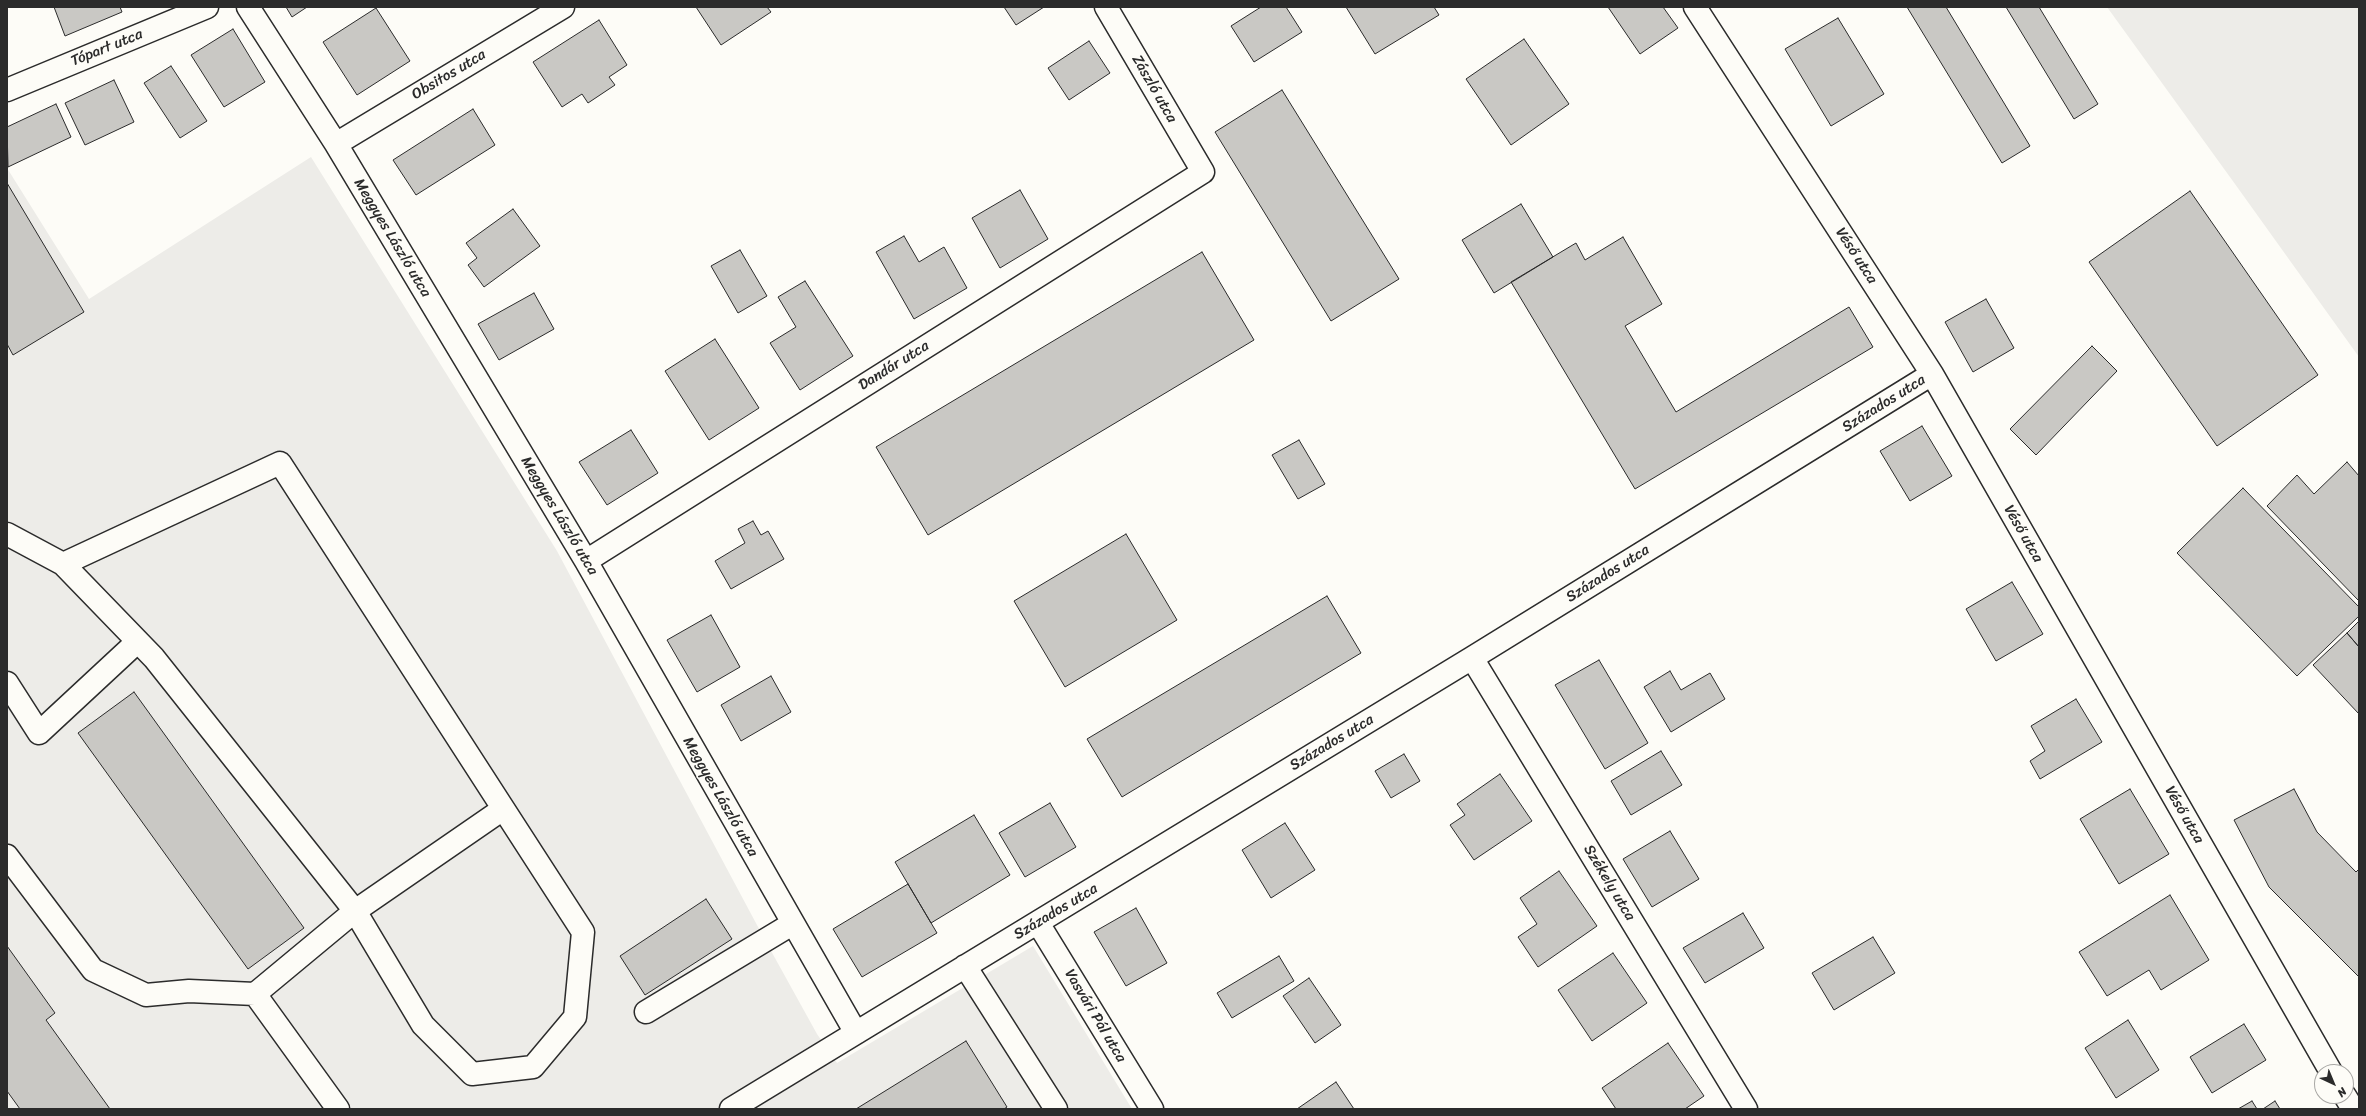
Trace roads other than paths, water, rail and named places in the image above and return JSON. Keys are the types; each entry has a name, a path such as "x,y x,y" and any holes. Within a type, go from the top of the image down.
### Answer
{"street":[{"name":"Tópart utca","path":"7,90 207,7"},
{"name":"Meggyes László utca","path":"248,7 336,144 586,561 792,924 856,1033"},
{"name":"Obsitos utca","path":"336,144 563,7"},
{"name":"Zászló utca","path":"1106,7 1202,172"},
{"name":"Véső utca","path":"1695,7 1932,374 2326,1064"},
{"name":"Dandár utca","path":"586,561 1202,172"},
{"name":"Százados utca","path":"731,1109 1472,658 1932,374"},
{"path":"7,534 63,564 154,658 354,911 423,1025 472,1074 533,1067 575,1016 583,932 280,463 63,564"},
{"path":"7,683 39,733 137,642"},
{"name":"Székely utca","path":"1472,658 1746,1109"},
{"path":"7,856 93,970 146,996 189,991 255,994 354,911 503,809"},
{"name":"Vasvári Pál utca","path":"1038,923 1152,1109"},
{"path":"646,1012 792,924"},
{"path":"965,966 1056,1109"},
{"path":"255,994 338,1109"}]}
